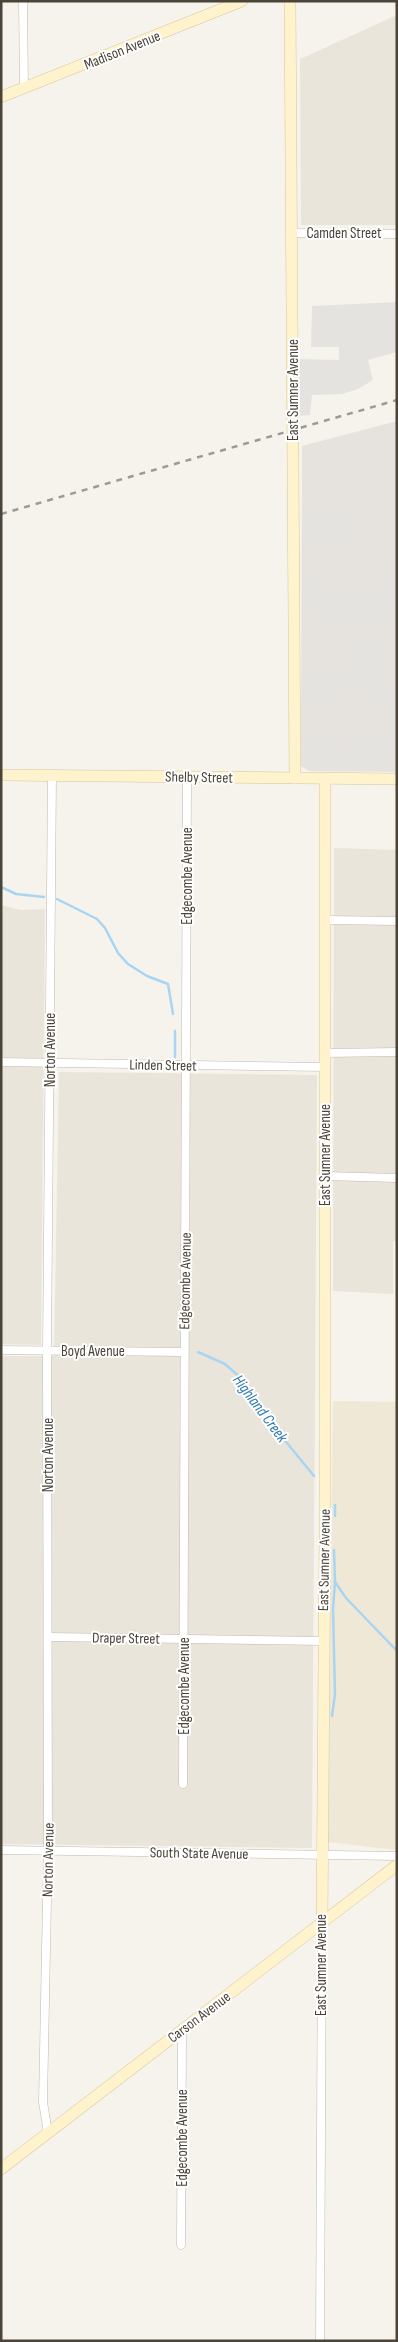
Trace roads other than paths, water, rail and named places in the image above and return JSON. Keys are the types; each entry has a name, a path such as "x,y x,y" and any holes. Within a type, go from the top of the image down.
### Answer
{"street":[{"path":"23,1 24,89"},
{"name":"Madison Avenue","path":"1,97 242,1"},
{"name":"East Sumner Avenue","path":"290,1 295,778"},
{"name":"Camden Street","path":"291,233 397,234"},
{"name":"Shelby Street","path":"1,775 397,779"},
{"name":"Norton Avenue","path":"48,2133 43,2102 48,1850 47,1351 52,776"},
{"name":"Edgecombe Avenue","path":"183,1784 187,777"},
{"name":"East Sumner Avenue","path":"320,2341 326,1054 325,779"},
{"path":"326,920 397,921"},
{"path":"326,1054 397,1052"},
{"name":"Linden Street","path":"1,1062 325,1067"},
{"path":"325,1176 397,1178"},
{"name":"Boyd Avenue","path":"1,1350 184,1352"},
{"name":"Draper Street","path":"49,1637 323,1641"},
{"name":"South State Avenue","path":"1,1850 397,1856"},
{"name":"Carson Avenue","path":"1,2169 397,1866"},
{"name":"Edgecombe Avenue","path":"181,2245 182,2031"}],"waterway":[{"name":"Highland Creek","path":"1,887 16,894 44,897"},
{"name":"Highland Creek","path":"57,899 97,919 105,928 118,953 128,964 147,976 168,984 173,1014"},
{"name":"Highland Creek","path":"175,1031 175,1057"},
{"name":"Highland Creek","path":"198,1352 225,1364 243,1380 278,1432 314,1476"},
{"name":"Highland Creek","path":"335,1505 335,1516"},
{"name":"Highland Creek","path":"334,1550 335,1582 346,1598 397,1651"},
{"path":"332,1716 335,1694 333,1609 335,1582"}],"railway":[{"path":"1,514 397,400"}]}
